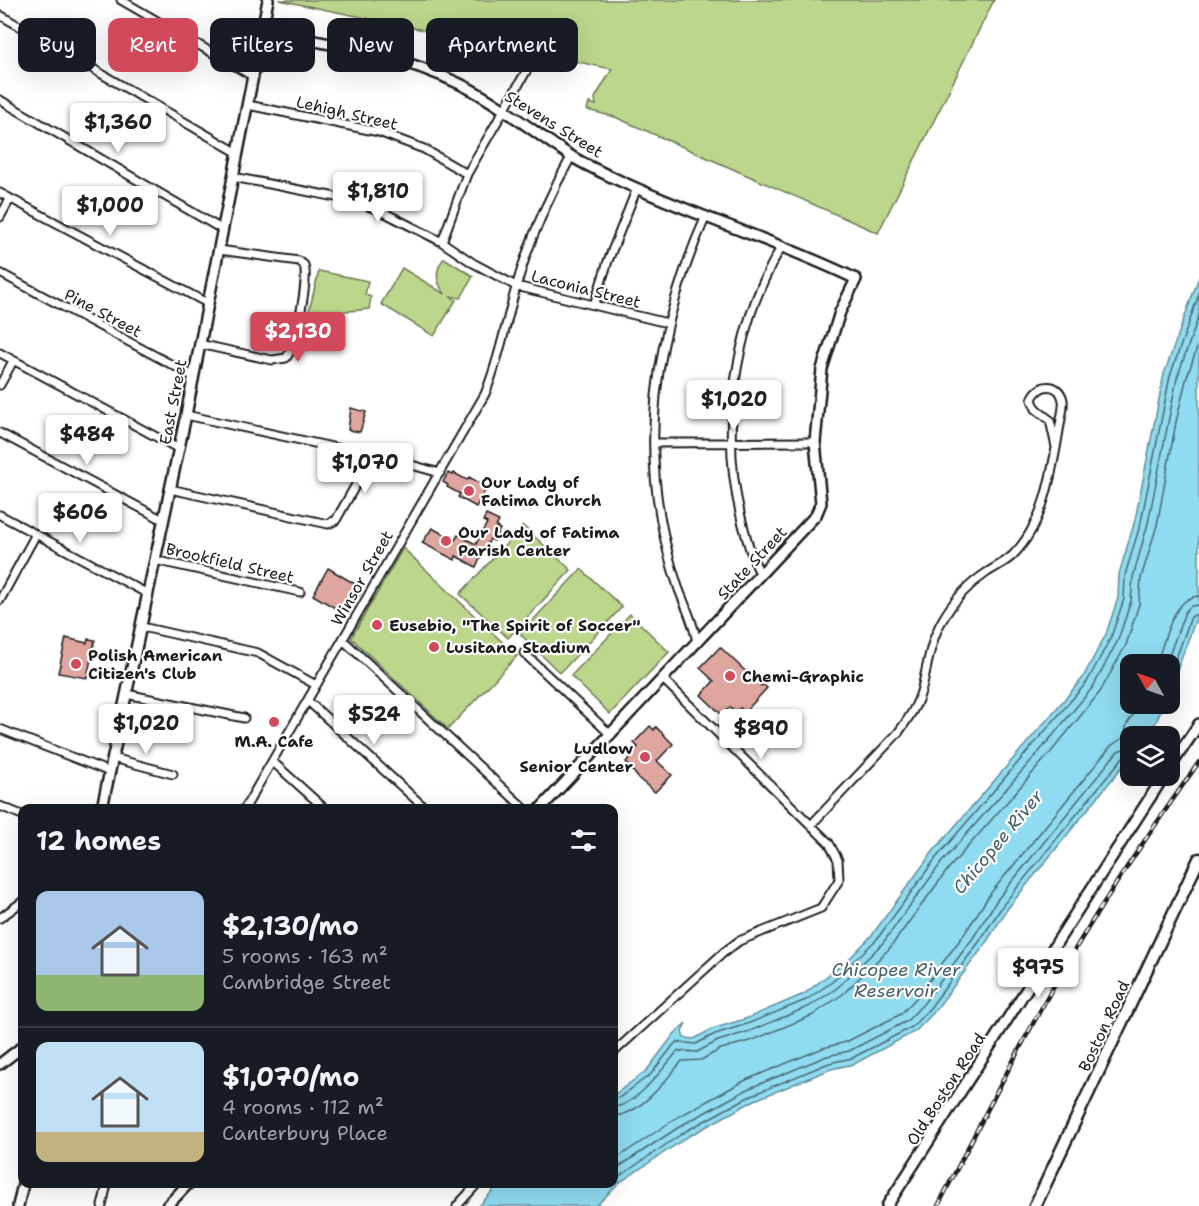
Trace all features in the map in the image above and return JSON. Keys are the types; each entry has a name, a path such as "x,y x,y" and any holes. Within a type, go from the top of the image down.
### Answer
{"main road":[{"name":"Boston Road","path":"1035,1206 1199,859"}],"street":[{"path":"121,0 254,77"},
{"name":"East Street","path":"265,18 268,0"},
{"path":"0,15 238,153"},
{"name":"Stevens Street","path":"315,43 404,62 462,84 571,157 637,188 782,246 856,279"},
{"name":"East Street","path":"103,804 186,416 255,72"},
{"path":"442,242 467,174 526,72"},
{"path":"0,100 223,230"},
{"name":"Lehigh Street","path":"248,105 379,132 424,149 467,174"},
{"name":"Winsor Street","path":"247,804 465,432 490,381 516,286 546,204 571,157"},
{"name":"Laconia Street","path":"233,177 323,194 377,209 442,242 473,263 516,286 667,323"},
{"path":"594,305 608,261 637,188"},
{"path":"0,193 207,303"},
{"path":"0,217 10,199"},
{"path":"697,643 695,628 671,565 661,522 655,473 654,399 667,323 686,264 706,216"},
{"path":"760,573 752,559 739,508 731,443 735,390 747,322 769,268 782,246"},
{"path":"199,344 272,360 286,358 292,346 306,281 304,265 299,261 219,250"},
{"name":"Pine Street","path":"0,273 193,376"},
{"name":"State Street","path":"545,804 723,617 760,573 810,523 820,509 815,442 819,386 826,352 840,312 856,279"},
{"path":"0,353 179,448"},
{"path":"0,385 14,361"},
{"path":"811,825 909,719 921,690 928,652 941,621 952,604 971,584 1012,556 1024,541 1039,513 1056,447 1063,400 1052,386 1042,387 1034,394 1032,400 1036,409 1050,420 1056,447"},
{"path":"186,416 440,473"},
{"path":"0,433 163,520"},
{"path":"654,442 815,442"},
{"path":"170,489 328,524 336,520 372,456"},
{"path":"0,515 148,594"},
{"path":"0,600 36,534"},
{"name":"Brookfield Street","path":"154,560 300,592"},
{"path":"142,627 258,652 316,685"},
{"path":"343,640 520,804"},
{"path":"524,653 611,735"},
{"path":"618,1048 723,953 740,941 821,908 839,880 838,860 829,843 664,680"},
{"path":"126,694 244,718"},
{"path":"308,701 421,804"},
{"path":"1180,752 1199,724"},
{"path":"0,729 110,772"},
{"path":"113,758 173,774"},
{"path":"273,762 320,804"},
{"name":"Old Boston Road","path":"887,1206 1158,786"},
{"path":"0,806 18,813"},
{"path":"0,918 18,905"},
{"path":"0,1064 18,1050"},
{"path":"18,1206 21,1188"},
{"path":"102,1206 106,1188"},
{"path":"166,1206 184,1188"},
{"path":"457,1206 473,1188"}],"green space":[{"path":"279,0 994,0 878,233 615,117 587,110 589,103 596,105 595,98 612,69 578,62 578,18 426,18 426,30 414,28 414,18 366,18"},
{"path":"444,258 473,276 461,298 450,296 456,300 434,336 381,304 402,268 445,294 437,276"},
{"path":"319,271 368,281 365,295 371,297 369,309 308,315"},
{"path":"523,526 571,570 508,638 460,594"},
{"name":"Lusitano Stadium","path":"403,548 517,656 448,729 351,638"},
{"path":"581,569 622,607 560,673 520,634"},
{"path":"630,614 669,652 610,714 571,676"}],"water":[{"name":"Chicopee River Reservoir","path":"1199,277 1199,610 1180,662 1180,654 1120,654 1120,714 1160,714 1156,722 1153,726 1120,726 1120,770 1008,908 984,946 934,1012 916,1031 854,1064 831,1069 755,1100 689,1136 618,1184 618,1092 647,1070 675,1033 686,1023 682,1032 684,1038 694,1039 712,1029 745,1019 804,994 851,957 872,935 931,854 1082,679 1106,634 1118,598 1119,574 1135,520 1164,374"},
{"name":"Chicopee River Reservoir","path":"495,1188 614,1188 596,1206 479,1206"}],"building":[{"path":"351,408 366,412 360,432 348,430"},
{"name":"Our Lady of Fatima Church","path":"448,473 453,475 454,473 467,480 469,477 487,487 476,507 458,497 460,494 447,487 448,485 443,482"},
{"name":"Our Lady of Fatima Parish Center","path":"486,515 499,521 496,527 500,529 494,541 490,539 476,567 456,556 455,560 422,543 432,528 455,540 458,535 476,544 487,523 483,521"},
{"path":"328,568 360,587 357,592 360,594 345,614 313,595"},
{"name":"Polish American Citizen's Club","path":"66,638 87,643 88,639 95,640 87,678 58,673"},
{"name":"Chemi-Graphic","path":"720,647 761,686 763,684 767,688 745,712 740,708 736,712 730,707 722,715 701,695 714,681 700,668"},
{"name":"Ludlow Senior Center","path":"650,726 654,730 656,727 673,744 657,761 672,775 655,792 639,779 626,762 638,747 634,743"}],"railway":[{"path":"938,1206 1015,1056 1064,968 1112,889 1199,762"}],"place":[{"name":"Our Lady of Fatima Church","path":"469,491"},
{"name":"Our Lady of Fatima Parish Center","path":"446,541"},
{"name":"Eusebio, \"The Spirit of Soccer\"","path":"377,625"},
{"name":"Lusitano Stadium","path":"434,647"},
{"name":"Polish American Citizen's Club","path":"76,664"},
{"name":"Chemi-Graphic","path":"730,676"},
{"name":"M.A. Cafe","path":"274,722"},
{"name":"Ludlow Senior Center","path":"645,757"}],"water label":[{"name":"Chicopee River","path":"998,842"}]}
